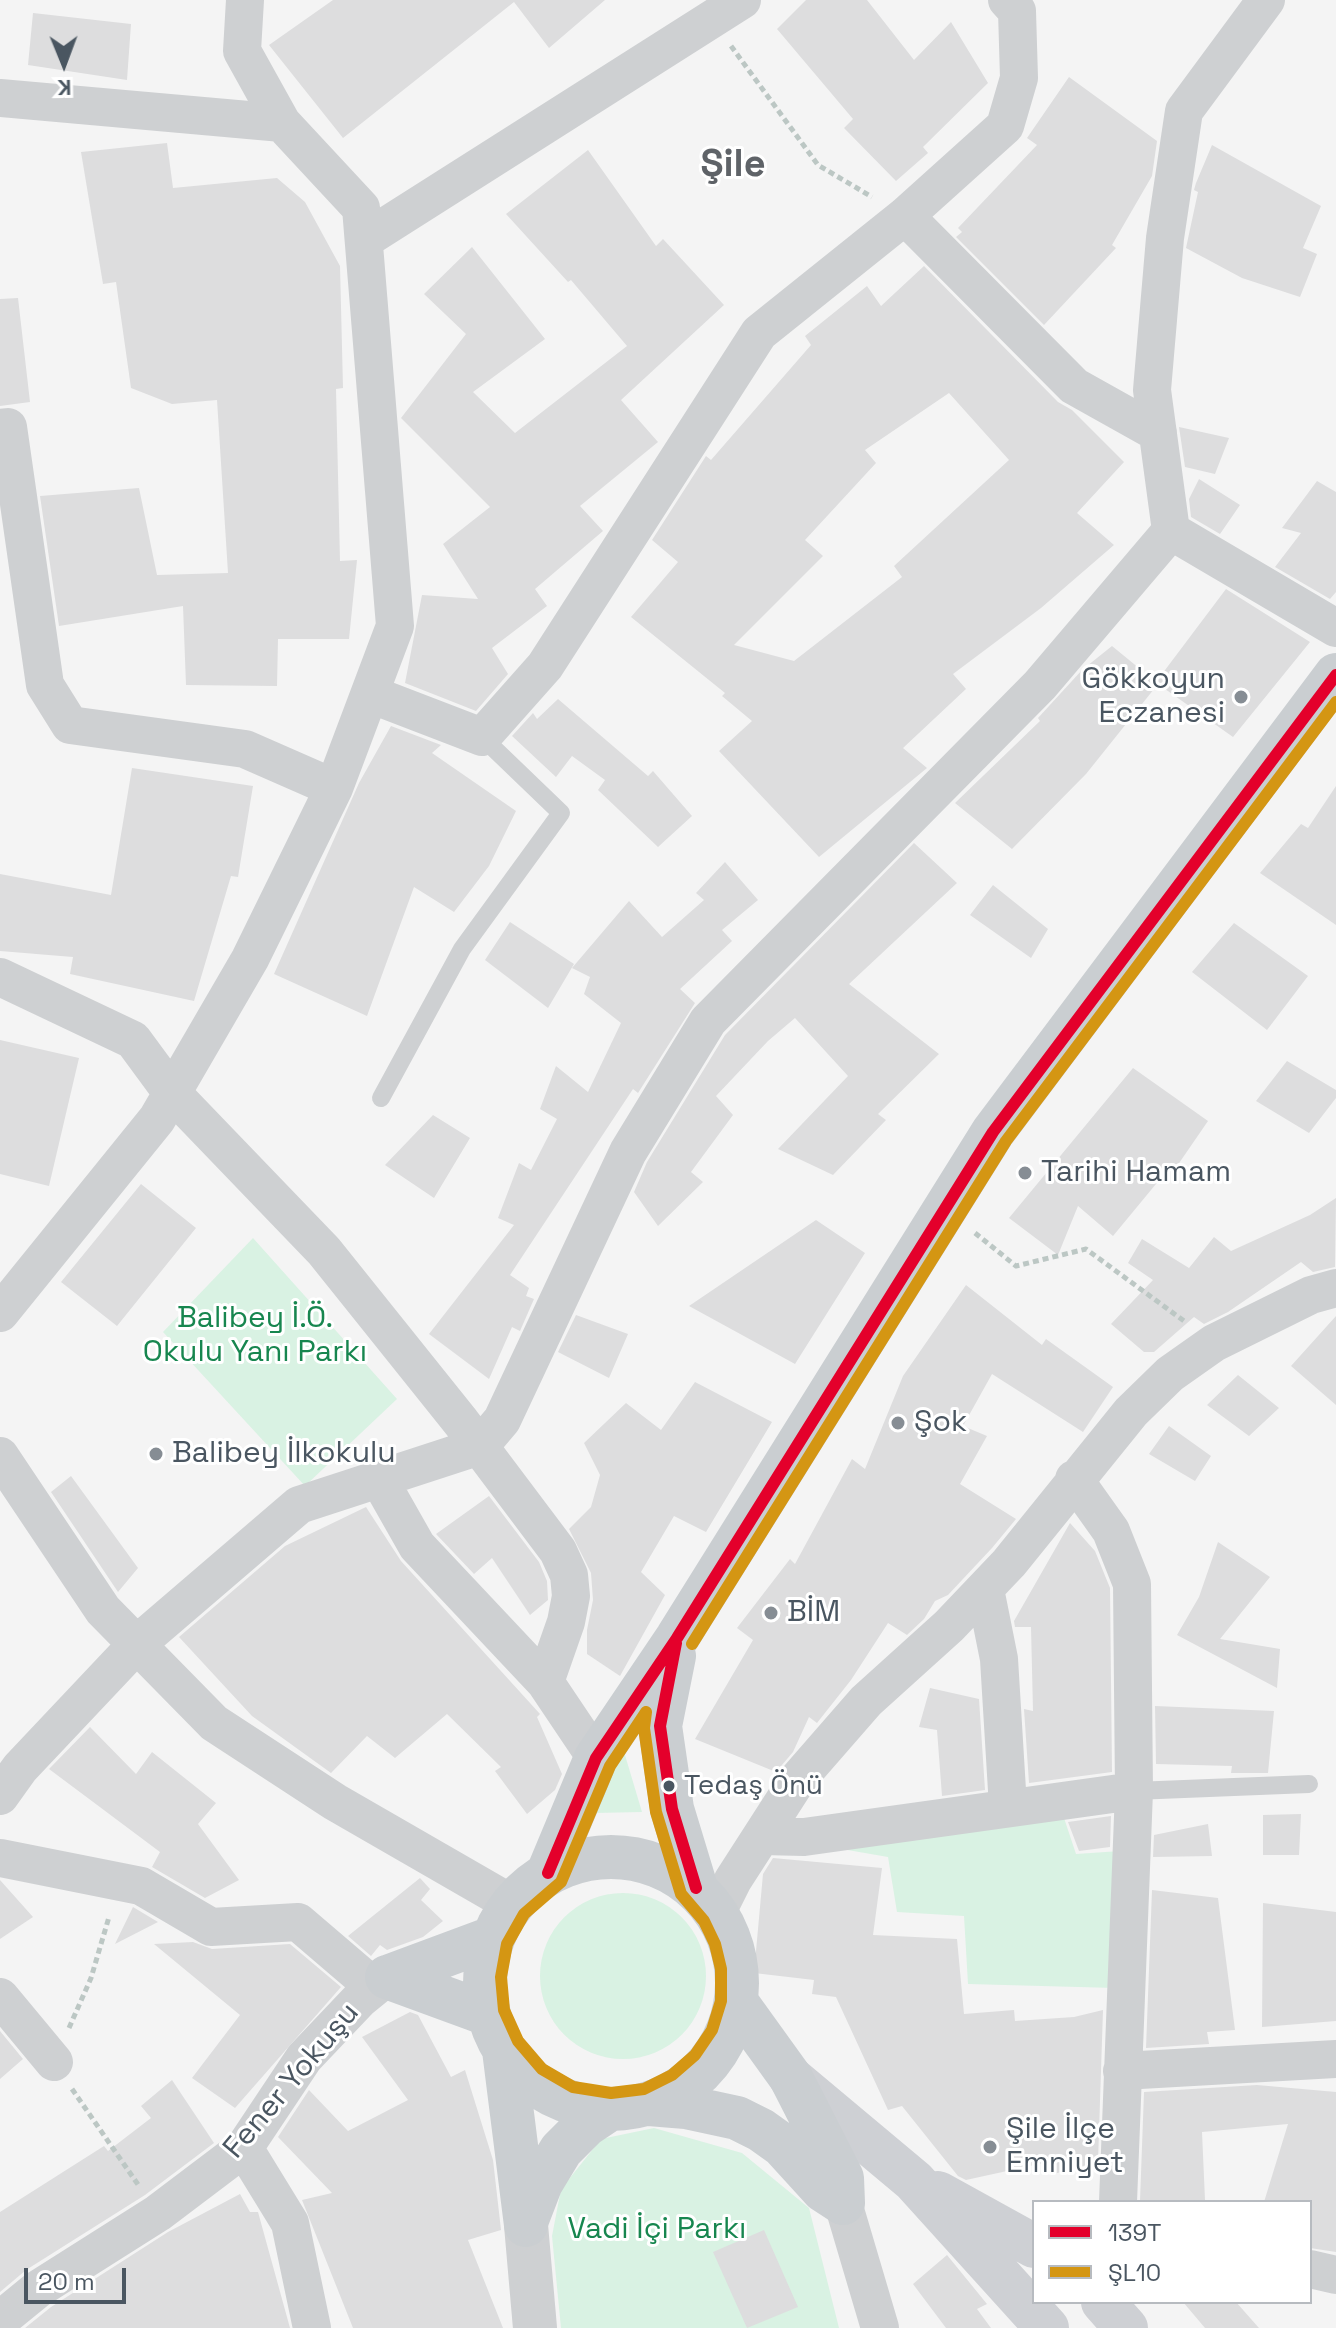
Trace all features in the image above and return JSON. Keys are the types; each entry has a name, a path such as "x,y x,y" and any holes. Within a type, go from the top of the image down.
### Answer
{"main road":[{"path":"526,2225 485,1976 502,1921 548,1873 596,1758 677,1638 993,1132 1336,675"},
{"path":"526,2225 541,2183 561,2150 586,2125 681,2089 707,2066 727,2037 737,2003 737,1967 730,1938 706,1900 672,1809 660,1726 677,1638"},
{"path":"548,1873 577,1861 609,1856 641,1860 670,1871 706,1900"},
{"name":"Fener Yokuşu","path":"380,1982 502,1921"},
{"name":"Fener Yokuşu","path":"380,1982 496,2032"},
{"path":"737,2003 791,2078 842,2178 843,2203"},
{"path":"496,2032 532,2082 568,2102 629,2107 686,2107 737,2118 782,2145 823,2190 843,2203"},
{"path":"791,2078 914,2181 1047,2328"},
{"path":"843,2203 870,2187 914,2181 1024,2230"},
{"path":"1105,2304 1126,2328"}],"street":[{"path":"0,1313 157,1119 250,959 334,788 395,626 361,208 282,123 242,51 245,0"},
{"path":"370,694 482,737 545,666 759,333 905,216 1005,126 1019,78 1017,11 1007,0"},
{"path":"0,1796 20,1768 137,1644 299,1505 480,1446 502,1420 628,1152 708,1021 1040,685 1171,531 1153,375 1165,238 1184,111 1266,0"},
{"path":"364,240 726,10"},
{"path":"0,98 282,123"},
{"path":"905,216 1074,386 1158,433"},
{"path":"0,428 8,427 45,685 70,725 245,749 334,788"},
{"path":"1171,531 1336,628"},
{"path":"0,977 133,1040 172,1093 324,1251 480,1446 558,1551 569,1575 571,1596 566,1622 545,1682"},
{"path":"706,1900 762,1836 798,1779 843,1725 985,1589 1131,1412 1170,1374 1214,1343 1311,1295 1336,1288"},
{"path":"0,1456 103,1610 214,1723 335,1802 502,1921"},
{"path":"379,1479 397,1514 439,1573 545,1682 596,1758"},
{"path":"1074,1479 1111,1531 1132,1584 1134,1791 1118,2200"},
{"path":"985,1589 999,1659 1008,1807"},
{"path":"762,1836 804,1837 1134,1791"},
{"path":"0,1858 141,1886 211,1927 298,1922 380,1982"},
{"name":"Fener Yokuşu","path":"0,2320 38,2289 158,2213 244,2148 304,2058 380,1982"},
{"path":"0,1997 54,2062"},
{"path":"1122,2071 1336,2059"},
{"path":"244,2148 290,2223 312,2328"},
{"path":"843,2203 880,2328"},
{"path":"526,2225 535,2328"},
{"path":"1312,2269 1336,2275"}],"lane":[{"path":"381,1098 462,949 561,813 482,737"},
{"path":"1134,1791 1309,1784"}],"path":[{"path":"726,10 818,165 905,216"},
{"path":"945,1208 1016,1266 1086,1249 1214,1343"},
{"path":"119,1881 91,1978 54,2062 158,2213"}],"green space":[{"name":"Balibey İ.Ö. Okulu Yanı Parkı","path":"253,1238 397,1399 305,1486 163,1332"},
{"path":"622,1745 642,1812 594,1813"},
{"path":"1063,1815 1076,1854 1120,1851 1115,1988 968,1984 964,1916 897,1912 888,1857 836,1848"},
{"path":"623,1893 655,1900 681,1918 699,1944 706,1976 699,2008 681,2034 655,2052 623,2059 591,2052 565,2034 547,2008 540,1976 547,1944 565,1918 591,1900"},
{"name":"Vadi İçi Parkı","path":"654,2128 742,2153 809,2208 839,2328 561,2328 552,2236 561,2189 601,2139"}],"building":[{"path":"333,0 605,0 549,48 514,2 343,138 269,45"},
{"path":"806,0 867,0 914,60 951,22 988,83 923,147 928,153 896,181 844,128 853,119 777,29"},
{"path":"33,13 131,24 127,80 28,65"},
{"path":"1069,77 1157,141 1152,176 1112,245 1116,248 1044,325 956,237 962,232 958,228 1037,145 1027,138"},
{"path":"167,143 173,188 277,178 305,202 340,266 343,388 336,389 340,561 357,560 349,639 278,639 277,686 186,685 183,606 59,626 40,496 139,488 157,575 228,573 217,400 172,404 131,388 116,282 103,284 81,152"},
{"path":"1212,145 1321,206 1303,248 1317,254 1300,297 1242,278 1186,248 1198,192 1194,190"},
{"path":"588,150 656,246 663,239 724,305 621,400 658,442 580,506 603,531 535,589 547,606 492,648 508,674 476,711 405,683 422,595 478,599 443,544 490,507 401,418 466,334 424,294 472,247 545,339 473,392 515,433 627,346 571,280 568,282 506,214"},
{"path":"924,266 1058,402 1072,410 1124,462 1077,513 1114,545 1041,608 953,674 966,689 903,748 927,768 819,857 719,751 752,721 722,696 725,693 631,617 678,562 652,540 706,456 711,460 811,345 805,336 867,286 881,306","holes":["949,393 1009,460 894,566 902,577 794,661 734,645 823,556 805,540 876,463 865,450"]},
{"path":"18,298 30,402 0,406 0,299"},
{"path":"1179,427 1229,438 1215,474 1185,467"},
{"path":"1199,479 1240,505 1220,534 1191,517 1189,499"},
{"path":"1317,481 1336,492 1336,592 1330,599 1275,567 1301,533 1282,528"},
{"path":"1226,589 1310,642 1233,737 1158,684 1086,774 1012,849 955,803 1040,721 1038,718 1082,670 1112,646 1156,682"},
{"path":"558,699 648,776 653,771 692,816 658,847 598,790 605,780 572,756 556,777 512,736 533,713 537,719"},
{"path":"391,726 441,745 432,753 516,811 489,866 454,912 414,887 367,1016 274,974 359,783"},
{"path":"132,768 253,786 238,877 231,876 194,1001 70,974 73,957 0,951 0,874 111,895"},
{"path":"1336,786 1336,925 1260,873 1301,824 1308,828"},
{"path":"914,843 957,883 849,984 939,1054 878,1114 886,1120 833,1175 778,1149 848,1076 795,1018 768,1041 716,1096 733,1115 691,1172 703,1182 658,1226 634,1192 647,1162 725,1035"},
{"path":"725,862 758,900 722,930 732,941 680,989 695,1003 638,1093 633,1089 510,1275 529,1288 526,1296 534,1299 520,1331 512,1327 489,1379 429,1334 514,1225 498,1218 519,1163 531,1170 557,1119 540,1109 556,1066 588,1092 621,1023 584,994 590,977 572,968 629,901 662,937 704,900 696,893"},
{"path":"993,885 1048,929 1031,958 970,915"},
{"path":"510,922 574,964 548,1008 485,960"},
{"path":"1234,923 1308,976 1267,1030 1192,972"},
{"path":"0,1040 79,1058 49,1186 0,1174"},
{"path":"1287,1061 1336,1090 1336,1098 1309,1133 1256,1101"},
{"path":"1133,1068 1208,1121 1175,1169 1170,1167 1113,1236 1078,1206 1058,1255 1009,1218"},
{"path":"433,1115 470,1138 434,1198 385,1165"},
{"path":"141,1184 196,1228 117,1326 61,1282"},
{"path":"1336,1198 1335,1267 1313,1272 1301,1262 1228,1312 1204,1324 1194,1317 1154,1352 1144,1352 1111,1324 1153,1280 1128,1263 1142,1239 1189,1268 1214,1237 1231,1251 1310,1215"},
{"path":"816,1220 865,1253 795,1364 689,1306"},
{"path":"966,1285 1042,1345 1046,1339 1113,1387 1083,1432 992,1374 963,1426 987,1436 960,1484 1016,1519 948,1595 935,1601 924,1619 907,1635 888,1623 851,1680 817,1723 809,1717 793,1752 776,1772 695,1739 753,1640 737,1628 790,1559 795,1564 852,1459 865,1469 903,1376"},
{"path":"576,1315 628,1334 609,1378 558,1352"},
{"path":"1336,1316 1336,1405 1291,1366"},
{"path":"1238,1375 1279,1408 1249,1436 1207,1405"},
{"path":"695,1382 772,1422 706,1532 674,1516 641,1572 665,1595 620,1676 587,1654 587,1630 593,1600 591,1573 569,1529 591,1507 600,1475 584,1443 626,1403 661,1430"},
{"path":"1169,1426 1211,1456 1195,1481 1149,1454"},
{"path":"71,1476 138,1568 118,1592 51,1492"},
{"path":"489,1496 539,1562 547,1581 548,1600 530,1615 492,1558 474,1574 436,1534"},
{"path":"366,1507 401,1561 540,1714 537,1717 562,1774 555,1790 527,1814 495,1771 501,1767 447,1714 395,1758 367,1736 331,1773 252,1716 179,1637 285,1546"},
{"path":"1070,1523 1095,1551 1110,1588 1112,1772 1029,1783 1024,1709 1033,1711 1031,1627 1015,1627 1014,1621"},
{"path":"1218,1542 1270,1577 1220,1639 1280,1649 1277,1688 1177,1635 1199,1597"},
{"path":"930,1688 979,1699 985,1790 942,1796 937,1730 919,1727"},
{"path":"1155,1706 1274,1711 1268,1773 1231,1773 1232,1766 1156,1764"},
{"path":"90,1727 136,1774 152,1752 216,1803 198,1824 239,1880 205,1898 152,1867 160,1852 49,1769"},
{"path":"1301,1814 1299,1855 1263,1855 1263,1815"},
{"path":"1111,1816 1110,1847 1079,1851 1068,1822"},
{"path":"1208,1824 1212,1856 1153,1857 1154,1835"},
{"path":"773,1858 882,1868 873,1935 957,1939 964,2014 1014,2010 1015,2021 1074,2017 1103,2010 1098,2162 1050,2175 1048,2162 966,2180 958,2176 902,2106 888,2110 836,1997 812,1994 814,1980 754,1973 763,1874"},
{"path":"420,1878 430,1889 421,1900 443,1921 423,1937 387,1950 380,1945 371,1956 348,1936"},
{"path":"0,1880 33,1917 0,1939"},
{"path":"1152,1890 1218,1898 1235,2030 1207,2032 1209,2044 1146,2048"},
{"path":"1263,1903 1336,1912 1336,2021 1262,2027"},
{"path":"133,1907 158,1922 115,1944"},
{"path":"193,1942 212,1949 290,1944 341,1987 235,2108 192,2078 240,2015 154,1944"},
{"path":"410,2012 418,2015 451,2077 465,2070 493,2160 501,2230 468,2240 503,2328 353,2328 302,2200 332,2193 278,2137 309,2090 348,2131 408,2100 362,2037"},
{"path":"0,2031 23,2059 0,2079"},
{"path":"172,2080 214,2143 145,2195 26,2270 0,2292 0,2212 104,2146 108,2151 151,2118 141,2106"},
{"path":"1257,2085 1336,2092 1336,2252 1312,2248 1312,2200 1265,2200 1288,2124 1202,2132 1205,2200 1140,2200 1144,2092"},
{"path":"240,2194 250,2212 258,2212 290,2328 25,2328 51,2307 168,2232"},
{"path":"764,2230 798,2307 747,2328 713,2252"},
{"path":"947,2255 987,2304 977,2309 991,2328 946,2328 913,2284"},
{"path":"1185,2304 1238,2304 1259,2328 1205,2328"}],"transit line":[{"name":"139T","path":"548,1873 596,1758 677,1638 993,1132 1336,675"},
{"name":"ŞL10","path":"692,1644 1006,1141 1336,702"},
{"name":"139T","path":"676,1643 660,1726 672,1809 696,1888"},
{"name":"ŞL10","path":"646,1712 644,1728 656,1812 681,1894 704,1921 715,1944 721,1969 721,2001 712,2030 695,2055 672,2075 644,2089 611,2093 573,2087 542,2069 518,2041 504,2010 501,1977 507,1944 524,1914 561,1882 610,1766 646,1712"}],"place":[{"name":"Gökkoyun Eczanesi","path":"1241,697"},
{"name":"Tarihi Hamam","path":"1025,1173"},
{"name":"Şok","path":"898,1423"},
{"name":"Balibey İlkokulu","path":"156,1454"},
{"name":"BİM","path":"771,1613"},
{"name":"Tedaş Önü","path":"669,1786"},
{"name":"Şile İlçe Emniyet","path":"990,2147"}],"district":[{"name":"Şile","path":"733,166"}]}
